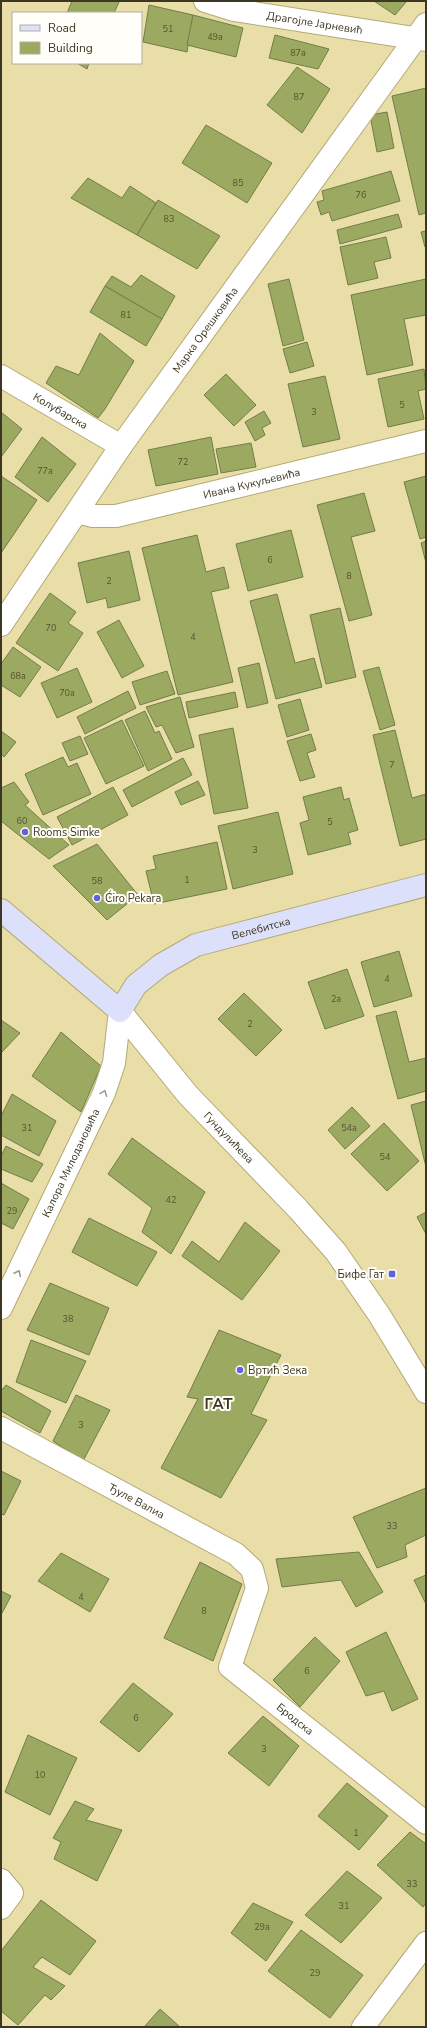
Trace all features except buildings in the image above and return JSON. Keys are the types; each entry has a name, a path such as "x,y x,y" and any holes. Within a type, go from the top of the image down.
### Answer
{"street":[{"name":"Драгојле Јарневић","path":"205,1 234,10 422,33"},
{"name":"Марка Орешковића","path":"1,625 121,446 422,33"},
{"name":"Колубарска","path":"1,376 121,446"},
{"name":"Ивана Кукуљевића","path":"77,512 93,516 116,516 426,441"},
{"name":"Велебитска","path":"120,1012 136,985 160,965 196,945 426,885"},
{"name":"Гундулићева","path":"1,910 120,1012 188,1095 298,1209 336,1252 380,1316 426,1392"},
{"name":"Калора Милодановића","path":"1,1308 104,1093 114,1063 120,1012"},
{"name":"Ђуле Валиа","path":"1,1428 236,1554 252,1569 257,1588"},
{"name":"Бродска","path":"257,1588 230,1667 426,1823"},
{"path":"1,1880 12,1893 1,1908"},
{"path":"363,2027 426,1943"}],"place":[{"name":"Rooms Simke","path":"25,832"},
{"name":"Ćiro Pekara","path":"97,898"},
{"name":"Бифе Гат","path":"392,1274"},
{"name":"Вртић Зека","path":"240,1370"}],"district":[{"name":"ГАТ","path":"219,1404"}]}
